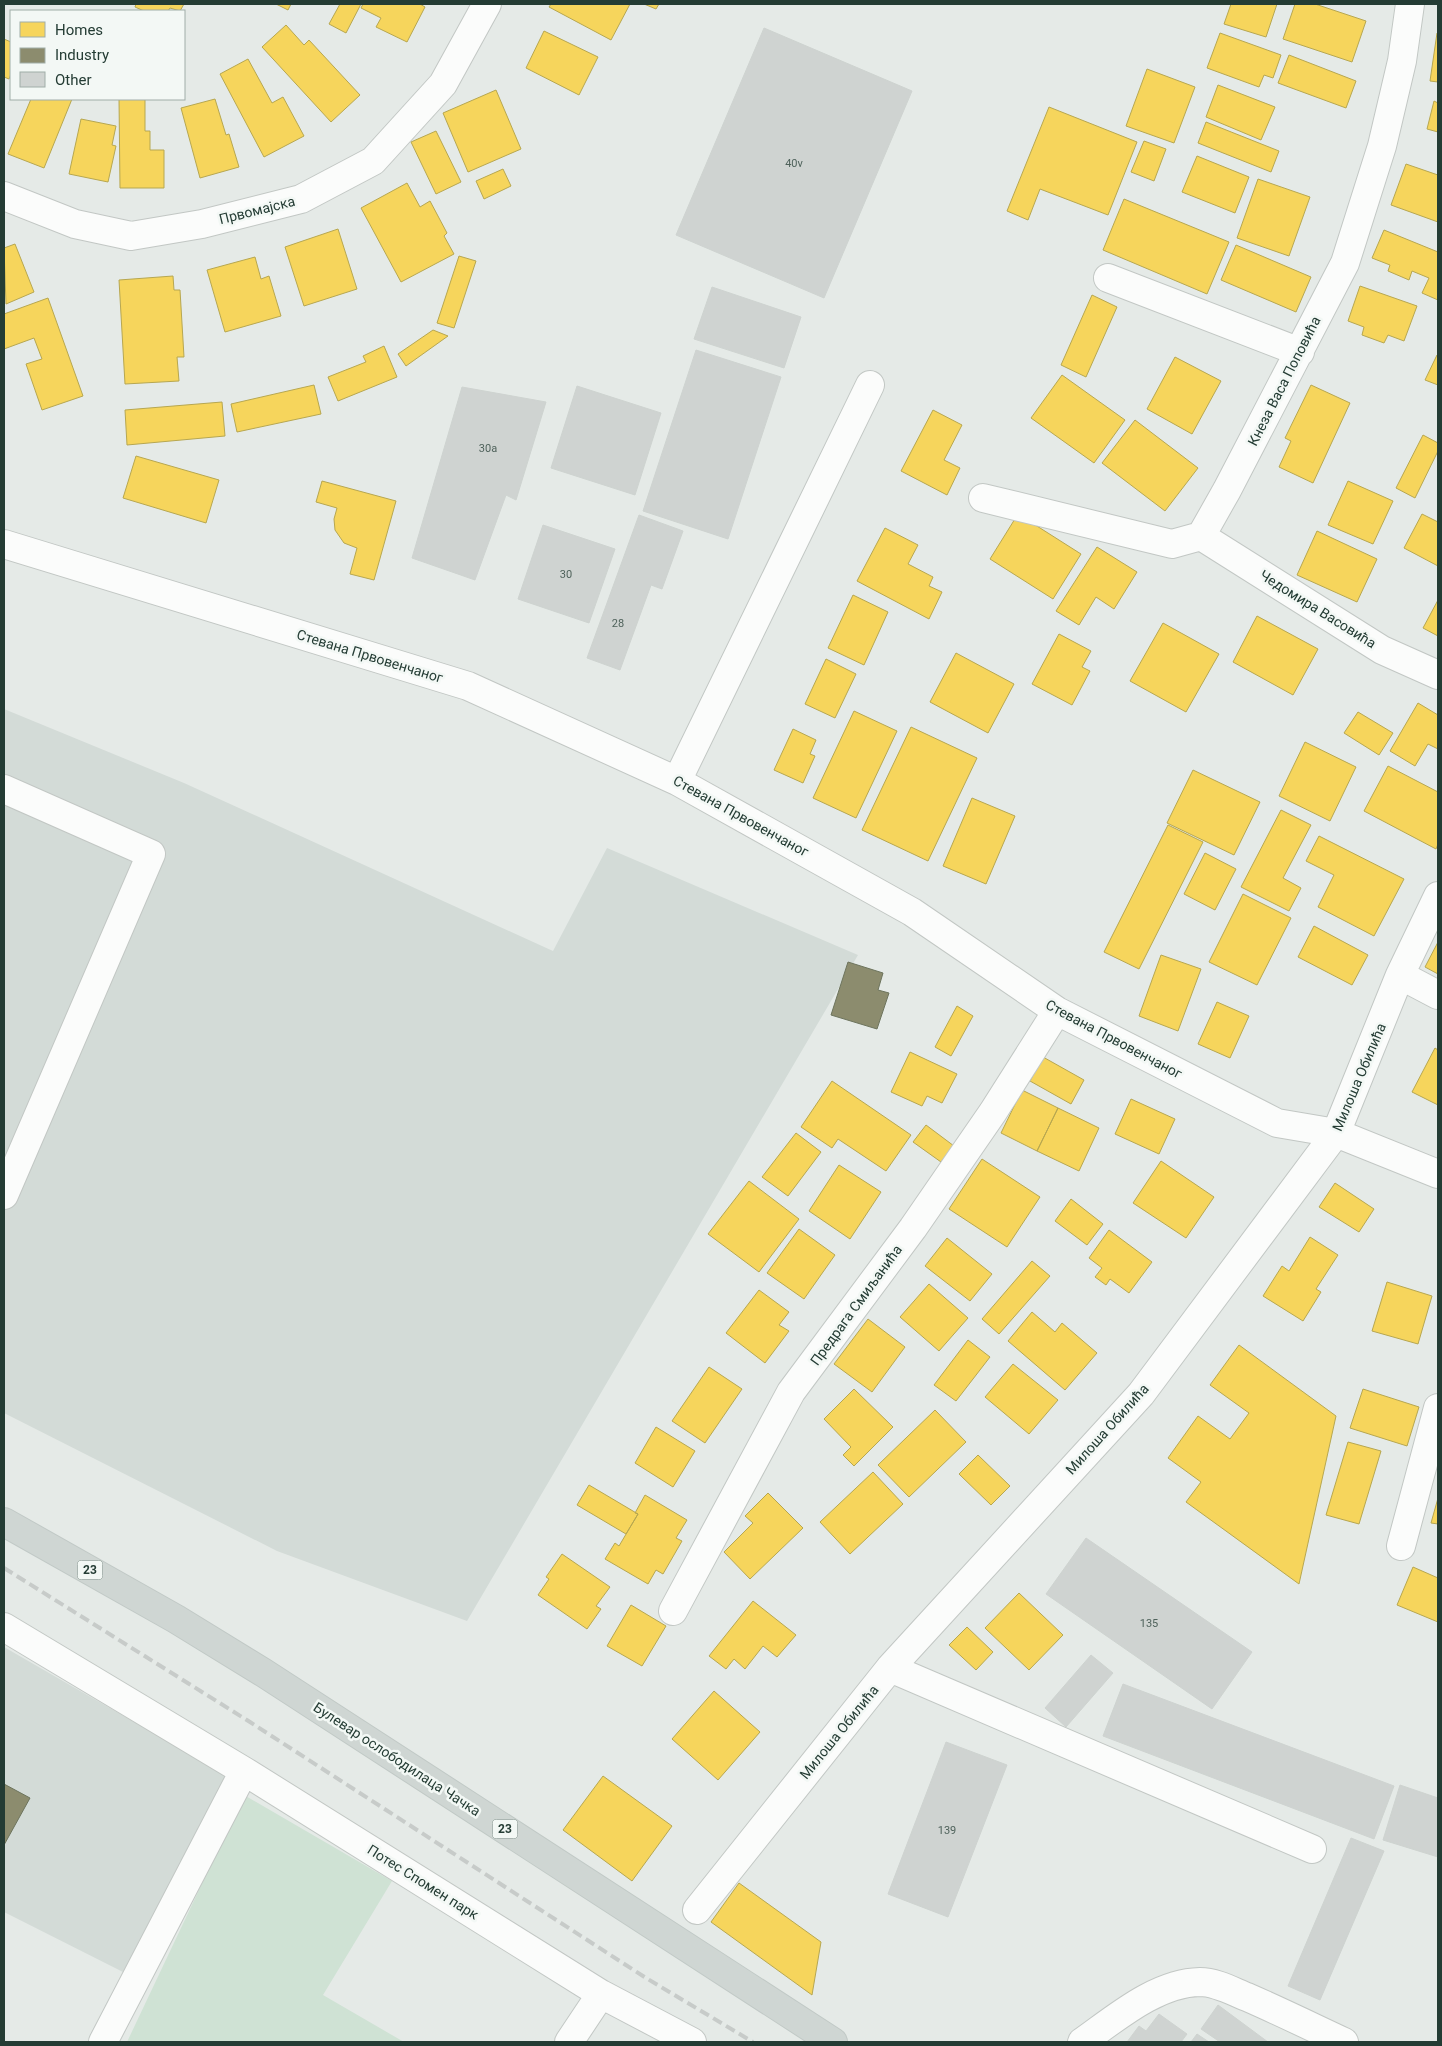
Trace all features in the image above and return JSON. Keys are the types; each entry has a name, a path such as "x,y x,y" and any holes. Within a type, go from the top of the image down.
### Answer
{"main road":[{"name":"Булевар ослободилаца Чачка","path":"4,1522 176,1619 264,1673 833,2042"}],"street":[{"name":"Првомајска","path":"4,196 75,224 131,236 202,224 300,199 373,161 443,84 487,4"},
{"name":"Кнеза Васа Поповића","path":"1201,536 1300,352 1345,263 1382,146 1402,61 1410,4"},
{"path":"1108,278 1300,352"},
{"path":"677,781 870,385"},
{"path":"983,498 1172,544 1201,536"},
{"name":"Чедомира Васовића","path":"1201,536 1382,650 1438,675"},
{"name":"Стевана Првовенчаног","path":"4,544 468,686 677,781 912,912 1057,1011 1277,1123 1336,1133 1438,1174"},
{"path":"4,789 151,854 4,1195"},
{"name":"Милоша Обилића","path":"697,1910 890,1668 1141,1394 1336,1133 1400,975 1438,896"},
{"path":"1400,975 1438,995"},
{"name":"Предрага Смиљанића","path":"673,1612 791,1392 913,1228 1038,1044 1057,1011"},
{"path":"1401,1546 1438,1408"},
{"name":"Потес Спомен парк","path":"4,1626 244,1771 601,1994 692,2042"},
{"path":"890,1668 1312,1849"},
{"path":"103,2042 244,1771"},
{"path":"1082,2042 1147,1998 1174,1987 1200,1982 1225,1988 1344,2042"},
{"path":"569,2042 601,1994"}],"shaded area":[{"path":"4,709 184,783 553,951 607,848 858,955 467,1621 277,1551 4,1413"},
{"path":"4,1647 226,1775 125,1973 4,1912"}],"green space":[{"path":"244,1795 392,1881 323,1995 404,2042 127,2042"}],"building: Homes":[{"path":"136,4 184,4 181,10 170,8 169,10 142,10 135,7"},
{"path":"276,4 291,4 288,10"},
{"path":"340,4 361,4 346,33 329,24"},
{"path":"363,4 420,4 425,7 407,42 376,27 381,18 361,8"},
{"path":"551,4 630,4 611,40 549,7"},
{"path":"644,4 659,4 656,9"},
{"path":"1231,4 1277,4 1266,37 1224,24"},
{"path":"1295,4 1315,4 1366,21 1352,62 1283,39"},
{"path":"286,25 304,45 309,40 360,95 331,122 262,47"},
{"path":"544,31 598,57 579,95 526,68"},
{"path":"1220,33 1281,55 1273,78 1264,75 1259,87 1207,68"},
{"path":"1438,33 1438,82 1430,81"},
{"path":"4,39 10,42 10,76 9,79 4,77"},
{"path":"1289,55 1356,81 1346,108 1278,83"},
{"path":"248,59 272,103 283,97 304,136 264,157 220,74"},
{"path":"1147,69 1195,87 1174,143 1126,126"},
{"path":"1218,85 1275,107 1261,140 1206,117"},
{"path":"496,90 521,149 468,172 443,113"},
{"path":"215,99 226,135 229,134 239,167 200,178 181,108"},
{"path":"31,100 72,100 44,168 8,154"},
{"path":"119,100 145,100 145,131 150,131 150,150 164,150 164,188 120,188"},
{"path":"1434,101 1438,103 1438,132 1427,129"},
{"path":"1049,107 1137,142 1108,215 1040,189 1028,220 1007,211"},
{"path":"81,119 116,126 112,145 116,146 108,182 69,174"},
{"path":"1206,122 1279,151 1271,172 1198,143"},
{"path":"436,131 461,182 436,194 411,142"},
{"path":"1144,141 1166,149 1154,181 1131,172"},
{"path":"1197,156 1249,177 1235,213 1182,192"},
{"path":"1406,164 1438,175 1438,222 1391,205"},
{"path":"503,169 511,186 484,199 476,181"},
{"path":"1258,179 1310,197 1289,256 1237,238"},
{"path":"407,183 420,207 430,201 447,233 444,236 454,254 401,282 361,208"},
{"path":"1124,199 1229,242 1207,294 1103,250"},
{"path":"338,229 357,289 304,306 285,247"},
{"path":"1384,230 1438,252 1438,300 1422,293 1429,278 1412,271 1409,280 1388,271 1390,265 1372,258"},
{"path":"15,244 34,292 6,304 4,248"},
{"path":"1236,245 1311,277 1296,312 1221,280"},
{"path":"459,256 476,261 454,328 437,323"},
{"path":"255,257 261,279 269,276 281,316 225,332 207,270"},
{"path":"173,276 174,290 180,290 184,357 177,357 179,381 125,384 119,280"},
{"path":"1360,286 1417,306 1404,341 1388,335 1384,343 1362,335 1364,327 1348,321"},
{"path":"1092,295 1117,307 1086,377 1061,365"},
{"path":"48,298 83,396 42,410 26,364 42,359 34,338 4,349 4,314"},
{"path":"433,330 448,336 406,366 398,354"},
{"path":"384,346 397,377 338,401 328,377 366,362 363,356"},
{"path":"1438,355 1438,385 1425,380"},
{"path":"1175,357 1221,381 1192,434 1147,409"},
{"path":"1062,375 1125,420 1094,463 1031,418"},
{"path":"314,385 321,414 237,432 231,404"},
{"path":"1311,385 1350,403 1313,483 1279,467 1291,441 1285,438"},
{"path":"222,402 225,436 127,445 125,410"},
{"path":"933,410 962,425 944,460 960,468 947,495 901,471"},
{"path":"1135,420 1198,468 1165,511 1102,463"},
{"path":"1423,435 1438,443 1438,451 1415,498 1396,488"},
{"path":"136,456 219,480 206,523 123,498"},
{"path":"322,481 396,501 374,580 350,574 357,548 344,543 335,530 334,519 337,508 316,502"},
{"path":"1348,481 1393,501 1373,544 1328,525"},
{"path":"1018,514 1081,554 1053,599 990,559"},
{"path":"1422,514 1438,522 1438,566 1404,548"},
{"path":"885,528 918,545 908,564 933,577 929,586 942,592 929,619 857,581"},
{"path":"1317,531 1377,559 1357,602 1297,575"},
{"path":"1097,547 1137,572 1114,609 1096,597 1079,625 1056,611"},
{"path":"853,595 888,612 864,665 828,648"},
{"path":"1438,600 1438,636 1423,628"},
{"path":"1257,616 1318,649 1293,695 1233,662"},
{"path":"1163,623 1219,654 1186,712 1130,681"},
{"path":"1059,634 1091,651 1082,667 1090,671 1072,705 1032,684"},
{"path":"956,653 1014,684 988,733 930,702"},
{"path":"826,659 856,674 835,718 805,704"},
{"path":"1418,703 1438,715 1438,749 1428,744 1415,766 1390,751"},
{"path":"854,711 897,731 856,818 813,798"},
{"path":"1358,712 1393,733 1379,755 1344,733"},
{"path":"911,727 977,758 928,861 862,830"},
{"path":"793,729 816,740 810,754 815,756 803,783 774,770"},
{"path":"1305,742 1356,767 1330,821 1279,796"},
{"path":"1388,766 1438,792 1438,844 1436,849 1364,811"},
{"path":"1193,770 1260,802 1234,855 1167,823"},
{"path":"972,798 1015,816 986,884 943,866"},
{"path":"1281,810 1311,825 1283,878 1301,888 1289,911 1241,887"},
{"path":"1168,825 1203,842 1139,969 1104,952"},
{"path":"1319,836 1404,879 1374,936 1318,907 1334,875 1306,861"},
{"path":"1205,853 1236,869 1215,910 1184,894"},
{"path":"1243,894 1291,918 1257,985 1209,962"},
{"path":"1314,926 1368,955 1352,985 1298,957"},
{"path":"1438,942 1438,974 1425,967"},
{"path":"1161,955 1201,969 1178,1031 1139,1016"},
{"path":"1217,1002 1249,1016 1230,1058 1198,1044"},
{"path":"957,1006 973,1016 951,1056 935,1047"},
{"path":"1435,1048 1438,1050 1438,1105 1412,1092"},
{"path":"910,1052 957,1074 942,1103 927,1096 922,1106 891,1092"},
{"path":"1043,1057 1084,1080 1071,1104 1030,1081"},
{"path":"832,1081 911,1135 886,1171 838,1139 832,1148 801,1127"},
{"path":"1022,1090 1058,1108 1037,1151 1001,1133"},
{"path":"1131,1099 1175,1119 1159,1154 1115,1134"},
{"path":"1058,1108 1099,1128 1079,1171 1037,1151"},
{"path":"926,1125 954,1146 941,1162 913,1142"},
{"path":"796,1133 821,1152 788,1196 762,1177"},
{"path":"982,1159 1040,1197 1007,1247 949,1209"},
{"path":"1161,1161 1214,1197 1186,1238 1133,1203"},
{"path":"839,1165 881,1192 850,1239 809,1211"},
{"path":"749,1181 799,1219 759,1272 708,1234"},
{"path":"1335,1183 1374,1209 1359,1232 1319,1207"},
{"path":"1071,1199 1103,1224 1087,1245 1055,1221"},
{"path":"799,1229 835,1255 804,1299 767,1273"},
{"path":"1109,1230 1152,1262 1129,1293 1110,1279 1106,1285 1095,1277 1102,1268 1089,1258"},
{"path":"1310,1237 1338,1255 1316,1289 1321,1292 1303,1321 1263,1296 1282,1266 1289,1271"},
{"path":"947,1238 992,1274 970,1301 925,1266"},
{"path":"1032,1261 1050,1276 999,1334 982,1319"},
{"path":"1387,1282 1432,1296 1418,1344 1372,1331"},
{"path":"929,1284 968,1318 939,1351 900,1317"},
{"path":"759,1290 789,1312 779,1325 789,1331 765,1363 726,1333"},
{"path":"1032,1312 1055,1332 1062,1323 1097,1353 1065,1390 1008,1341"},
{"path":"868,1319 905,1347 872,1392 834,1364"},
{"path":"968,1340 990,1357 956,1401 934,1385"},
{"path":"1239,1345 1336,1416 1299,1584 1186,1502 1201,1482 1168,1458 1198,1416 1230,1439 1249,1413 1210,1385"},
{"path":"1013,1364 1058,1400 1029,1434 985,1397"},
{"path":"709,1367 742,1389 705,1443 672,1421"},
{"path":"854,1389 893,1427 854,1466 843,1455 851,1447 824,1419"},
{"path":"1363,1389 1419,1407 1407,1446 1350,1428"},
{"path":"935,1410 966,1442 909,1497 878,1465"},
{"path":"656,1427 695,1451 673,1487 635,1463"},
{"path":"1348,1442 1381,1451 1359,1524 1326,1515"},
{"path":"978,1455 1010,1486 991,1505 959,1474"},
{"path":"873,1472 903,1504 850,1554 820,1522"},
{"path":"589,1485 638,1514 626,1534 577,1505"},
{"path":"768,1493 803,1528 750,1579 724,1552 753,1523 745,1516"},
{"path":"645,1495 687,1520 676,1538 682,1541 663,1574 656,1570 648,1584 605,1559 615,1543 619,1546 638,1514 635,1513"},
{"path":"1438,1498 1438,1524 1431,1523"},
{"path":"562,1554 610,1587 596,1606 601,1609 587,1629 538,1595 549,1579 546,1577"},
{"path":"1413,1567 1438,1578 1438,1622 1397,1605"},
{"path":"1019,1593 1063,1635 1029,1670 985,1628"},
{"path":"753,1601 796,1635 777,1657 763,1646 745,1669 734,1659 726,1669 709,1656"},
{"path":"631,1605 666,1626 642,1666 607,1646"},
{"path":"967,1627 993,1652 976,1670 949,1645"},
{"path":"714,1691 760,1732 718,1780 672,1739"},
{"path":"603,1776 672,1826 632,1881 563,1830"},
{"path":"739,1883 821,1942 812,1995 711,1922"}],"building: Industry":[{"path":"848,962 883,973 878,990 889,993 877,1029 831,1015"},
{"path":"4,1784 30,1798 4,1845"}],"building: Other":[{"path":"764,28 912,91 824,298 676,235"},
{"path":"712,287 801,317 784,368 694,339"},
{"path":"696,350 781,377 728,539 643,511"},
{"path":"577,386 661,413 635,495 551,468"},
{"path":"462,387 546,402 516,500 506,495 475,580 412,558"},
{"path":"639,515 683,531 662,589 651,585 620,670 587,658"},
{"path":"543,525 615,549 589,623 518,599"},
{"path":"1086,1538 1252,1652 1212,1709 1046,1594"},
{"path":"1091,1655 1113,1673 1066,1727 1045,1708"},
{"path":"1123,1684 1394,1786 1374,1839 1103,1736"},
{"path":"946,1742 1007,1765 948,1917 888,1894"},
{"path":"1400,1785 1438,1798 1438,1857 1383,1840"},
{"path":"1351,1838 1384,1851 1320,2000 1288,1986"},
{"path":"1218,2005 1268,2042 1220,2042 1201,2029"},
{"path":"1159,2014 1187,2034 1181,2042 1127,2042 1139,2026 1146,2031"},
{"path":"1197,2034 1209,2042 1191,2042"}],"railway":[{"path":"4,1568 250,1722 646,1978 753,2042"}]}
